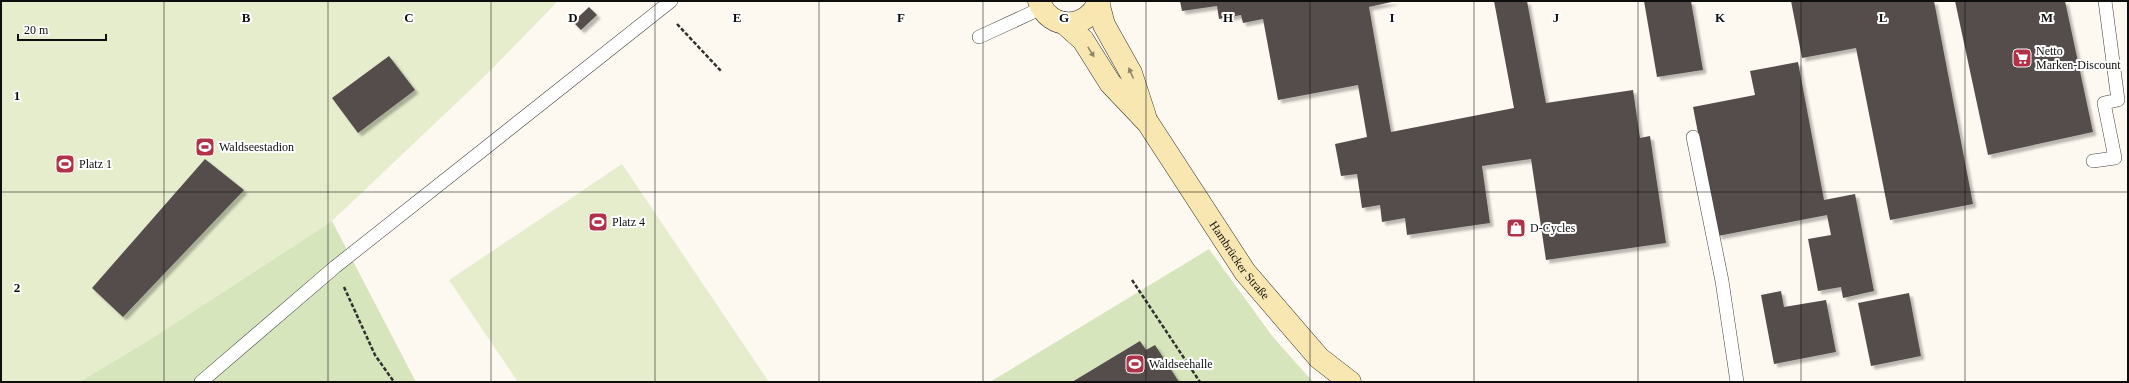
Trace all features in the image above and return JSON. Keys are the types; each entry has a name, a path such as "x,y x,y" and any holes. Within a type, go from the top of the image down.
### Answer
{"street":[{"name":"Hambrücker Straße","path":"1040,4 1047,15 1056,21 1065,24 1076,24 1086,19 1094,12 1099,1"},
{"name":"Hambrücker Straße","path":"1099,1 1104,25 1131,73 1148,123"},
{"name":"Hambrücker Straße","path":"1065,24 1083,40 1110,83 1148,123 1245,272 1319,358 1350,382"}],"lane":[{"path":"2093,162 2115,158 2104,103 2118,100 2105,1"},
{"path":"979,37 1040,4"},
{"path":"201,382 335,267 667,5"},
{"path":"1693,137 1722,281 1737,382"}],"path":[{"path":"667,5 721,71"},
{"path":"335,267 375,355 394,382"},
{"path":"1132,280 1200,382"}],"green space":[{"name":"Waldseestadion","path":"1,1 558,1 488,73 332,221 149,340 79,382 1,382"},
{"name":"Platz 4","path":"622,164 769,382 518,382 449,280"},
{"path":"332,221 416,382 79,382 149,340"},
{"path":"1209,249 1273,337 1313,382 990,382"}],"building":[{"path":"1180,1 1396,1 1369,7 1391,132 1514,108 1494,1 1527,1 1546,103 1633,90 1640,138 1650,136 1666,243 1546,260 1531,159 1482,166 1490,223 1407,235 1405,218 1382,222 1380,205 1362,208 1357,174 1341,176 1335,144 1367,137 1358,85 1278,100 1263,19 1243,23 1241,15 1219,19 1217,6 1182,11"},
{"path":"1644,1 1691,1 1703,70 1657,77"},
{"path":"1791,1 1934,1 1973,204 1890,220 1856,48 1802,58"},
{"name":"Netto Marken-Discount","path":"1955,1 2065,1 2093,132 1988,155"},
{"path":"589,7 597,15 581,30 573,22"},
{"path":"389,56 415,90 358,133 332,98"},
{"path":"1798,62 1824,200 1855,194 1874,291 1843,298 1841,287 1818,291 1808,239 1831,235 1827,215 1718,236 1693,107 1755,95 1750,71"},
{"path":"205,159 244,190 123,317 92,288"},
{"path":"1781,291 1784,307 1826,300 1836,352 1774,364 1761,295"},
{"path":"1909,293 1921,356 1871,366 1858,303"},
{"name":"Waldseehalle","path":"1140,341 1146,350 1155,345 1179,382 1072,382"}],"place":[{"name":"Netto Marken-Discount","path":"2022,58"},
{"name":"Waldseestadion","path":"205,147"},
{"name":"Platz 1","path":"65,164"},
{"name":"Platz 4","path":"598,222"},
{"name":"D-Cycles","path":"1516,228"},
{"name":"Waldseehalle","path":"1135,364"}]}
